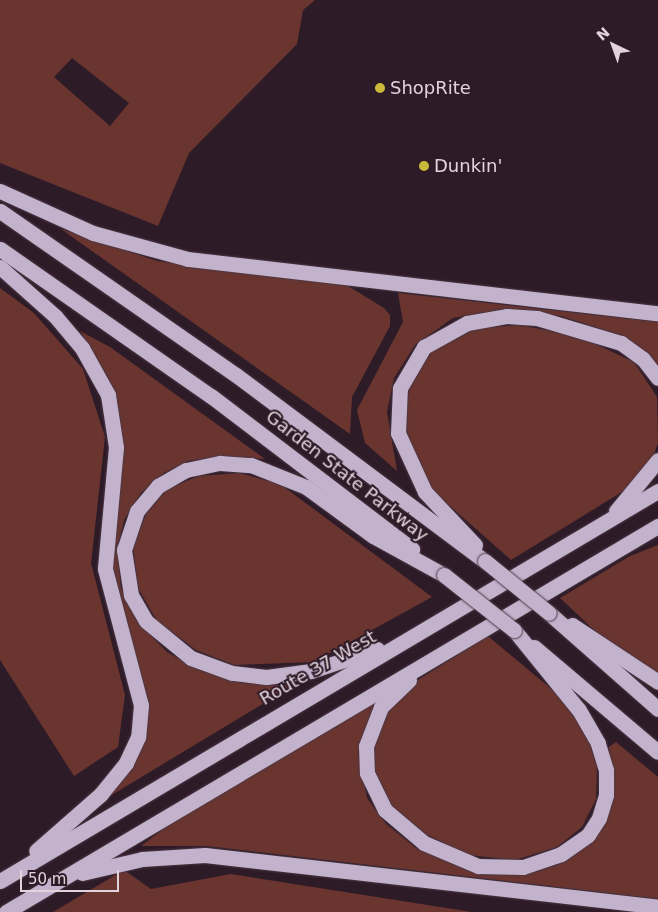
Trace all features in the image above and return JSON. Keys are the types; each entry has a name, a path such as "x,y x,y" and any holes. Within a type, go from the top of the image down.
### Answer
{"highway":[{"path":"0,191 87,231 188,258 658,313"},
{"name":"Garden State Parkway","path":"0,211 236,375 485,561 550,613 658,709"},
{"name":"Garden State Parkway","path":"0,249 211,396 514,630 658,752"},
{"path":"0,267 55,316 82,348 108,395 116,447 105,569 138,687 142,714 133,751 115,779 5,878"},
{"path":"485,561 425,492 402,447 397,401 404,377 424,347 467,323 507,316 537,318 621,343 643,359 658,378"},
{"path":"603,524 658,460"},
{"path":"394,646 280,676 240,675 202,663 161,636 135,604 124,560 131,522 158,486 186,470 220,463 251,465 306,487 373,536 444,575"},
{"name":"Route 37 West","path":"5,878 658,491"},
{"path":"6,912 451,646 658,526"},
{"path":"609,554 658,537"},
{"path":"550,613 658,682"},
{"path":"451,646 381,707 366,746 372,791 393,819 445,854 501,869 538,864 569,849 591,830 604,802 606,770 598,743 578,709 514,630"},
{"path":"27,900 105,866 191,855 658,907"}],"shaded area":[{"path":"0,0 315,0 303,10 297,44 189,153 158,226 0,163","holes":["72,58 129,103 110,126 54,77"]},
{"path":"61,229 157,261 348,286 384,308 390,315 390,326 352,397 350,434"},
{"path":"0,288 34,313 83,369 105,437 91,563 125,695 118,747 74,776 0,660"},
{"path":"398,293 658,322 658,365 623,336 561,316 504,309 453,318 415,345 394,378 387,412 397,471 365,443 357,410 403,322"},
{"path":"519,325 578,336 634,362 657,397 658,443 651,462 630,487 511,560 435,493 422,475 404,428 410,382 437,345 478,328"},
{"path":"80,331 110,347 265,459 222,456 188,461 164,473 141,493 124,520 117,550 121,588 136,620 167,652 199,670 242,683 294,685 110,796 140,751 147,703 112,569 123,449 120,420 107,376"},
{"path":"239,473 280,484 432,597 314,662 234,665 196,650 157,621 138,588 133,547 146,514 167,489 199,476"},
{"path":"658,545 658,676 607,642 560,598 630,556"},
{"path":"488,636 555,692 586,732 597,765 596,799 582,827 557,847 515,860 469,855 423,833 391,806 374,769 372,751 384,713 413,683"},
{"path":"374,703 358,753 367,798 386,824 416,848 477,874 535,872 557,865 588,845 612,806 609,747 616,742 658,777 658,899 207,846 141,846 179,817"},
{"path":"124,870 151,889 231,874 472,912 53,912"}],"place":[{"name":"ShopRite","path":"380,88"},
{"name":"Dunkin'","path":"424,166"}]}
